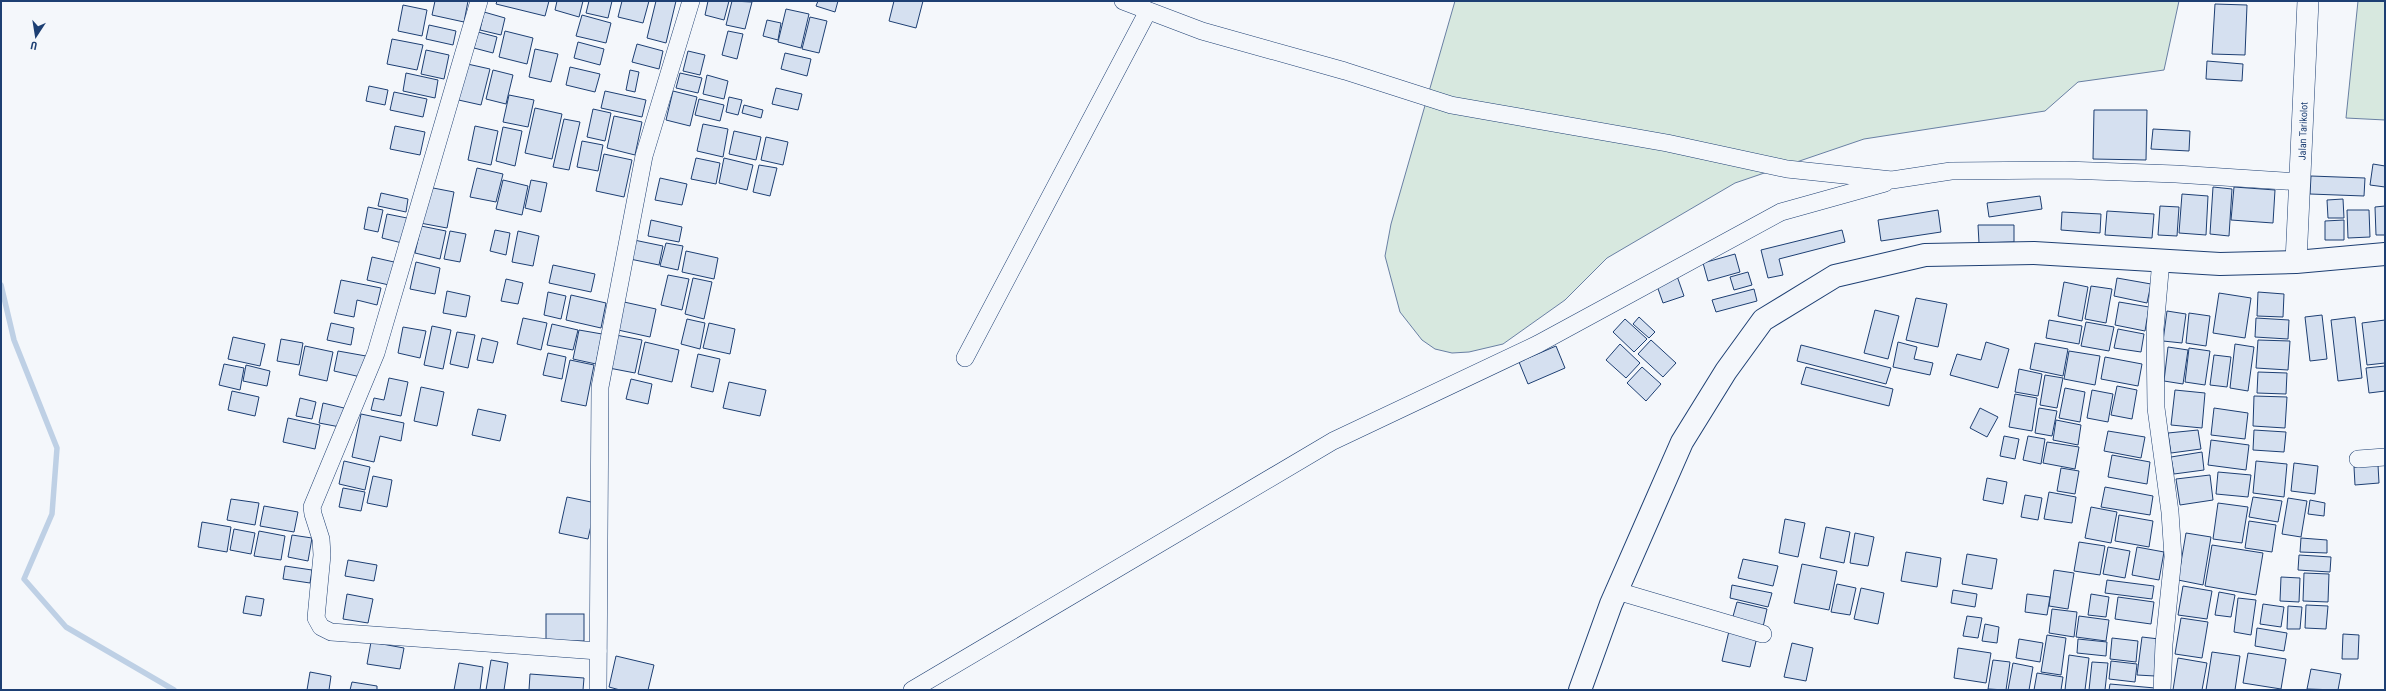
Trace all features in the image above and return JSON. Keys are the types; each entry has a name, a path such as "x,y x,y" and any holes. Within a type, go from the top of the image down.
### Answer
{"highway":[{"path":"1580,690 1617,591 1682,442 1726,371 1763,320 1835,276 1925,255 2034,253 2220,264 2296,262 2385,254"}],"street":[{"path":"480,1 435,146 376,353 312,507 312,514 321,539 322,554 316,618 321,627 331,632 598,651"},
{"path":"598,690 600,387 641,170 651,130 691,1"},
{"path":"1123,1 1202,31 1345,72 1451,105 1667,143 1787,168 1892,180"},
{"name":"Jalan Tarikolot","path":"2296,262 2308,1"},
{"path":"965,358 1148,11"},
{"path":"912,690 1333,441 1538,344 1781,212 1892,180 1951,171 2065,170 2176,174 2300,182"},
{"path":"2161,260 2155,329 2156,408 2170,512 2173,557 2164,644 2162,690"},
{"path":"2358,459 2385,457"},
{"path":"1617,591 1763,634"}],"shaded area":[{"path":"1455,1 2179,1 2164,70 2078,82 2045,111 1864,139 1735,183 1607,258 1565,300 1503,344 1469,352 1452,353 1435,349 1422,340 1400,312 1385,256 1391,224"},
{"path":"2358,1 2385,1 2385,120 2346,118"}],"building":[{"path":"435,1 468,1 464,22 432,15"},
{"path":"497,1 549,1 545,16 496,4"},
{"path":"557,1 583,1 579,17 555,10"},
{"path":"589,1 612,1 608,18 586,13"},
{"path":"622,1 649,1 643,23 618,17"},
{"path":"656,1 676,1 666,43 647,38"},
{"path":"708,1 729,1 724,20 705,15"},
{"path":"732,1 752,2 745,29 726,25"},
{"path":"818,1 838,1 835,12 816,6"},
{"path":"894,1 923,1 916,28 889,21"},
{"path":"2215,4 2247,5 2245,55 2212,54"},
{"path":"403,5 427,10 422,36 398,31"},
{"path":"786,9 809,14 801,48 778,42"},
{"path":"484,12 505,18 501,35 480,30"},
{"path":"582,15 611,23 606,43 576,36"},
{"path":"810,17 827,21 819,53 802,49"},
{"path":"767,20 781,23 778,40 763,36"},
{"path":"429,25 456,31 453,45 426,39"},
{"path":"505,31 533,38 527,64 499,57"},
{"path":"728,31 743,34 737,59 722,55"},
{"path":"478,32 497,37 493,53 474,48"},
{"path":"392,39 423,45 417,70 387,64"},
{"path":"578,42 604,49 600,65 574,58"},
{"path":"637,44 663,51 659,69 632,62"},
{"path":"535,49 558,54 551,82 529,77"},
{"path":"426,50 449,55 444,79 421,74"},
{"path":"688,51 705,55 700,75 683,71"},
{"path":"785,53 811,59 807,76 781,69"},
{"path":"2207,61 2243,64 2242,81 2206,79"},
{"path":"463,63 490,69 481,105 454,99"},
{"path":"570,67 600,74 595,92 566,85"},
{"path":"493,70 513,75 506,104 486,99"},
{"path":"630,70 639,72 635,92 626,90"},
{"path":"406,73 438,80 435,98 403,91"},
{"path":"680,73 702,78 698,93 676,88"},
{"path":"707,75 728,81 724,99 703,94"},
{"path":"369,86 388,90 385,105 366,101"},
{"path":"776,88 802,94 798,110 772,104"},
{"path":"605,91 646,100 642,117 601,108"},
{"path":"673,91 697,97 690,126 666,120"},
{"path":"394,92 427,99 423,117 390,110"},
{"path":"509,95 534,100 528,127 503,122"},
{"path":"729,97 742,100 738,115 726,112"},
{"path":"699,99 724,105 720,121 695,115"},
{"path":"744,105 763,110 761,118 742,113"},
{"path":"535,108 562,114 552,159 525,153"},
{"path":"593,109 611,113 605,141 587,137"},
{"path":"2094,110 2147,110 2146,160 2093,159"},
{"path":"614,116 642,122 635,155 607,148"},
{"path":"564,119 580,122 569,170 553,167"},
{"path":"703,124 728,129 723,157 697,151"},
{"path":"395,126 425,132 420,155 390,149"},
{"path":"475,126 498,131 491,165 468,160"},
{"path":"503,127 522,131 515,166 496,161"},
{"path":"2153,129 2190,131 2189,151 2151,149"},
{"path":"734,131 761,137 756,160 729,154"},
{"path":"766,137 788,142 783,165 761,160"},
{"path":"582,141 603,145 598,171 577,167"},
{"path":"604,154 632,160 624,197 596,191"},
{"path":"696,158 720,163 716,184 691,179"},
{"path":"724,158 753,165 747,190 719,183"},
{"path":"2373,164 2385,166 2385,187 2370,185"},
{"path":"759,165 777,168 770,196 753,192"},
{"path":"477,168 503,174 496,202 470,197"},
{"path":"2311,176 2365,178 2364,196 2310,194"},
{"path":"660,178 687,184 682,205 655,200"},
{"path":"503,180 528,186 522,215 496,209"},
{"path":"531,180 547,183 541,212 525,208"},
{"path":"428,187 454,192 447,228 420,223"},
{"path":"2213,187 2232,189 2229,236 2210,234"},
{"path":"2234,187 2275,190 2273,223 2231,220"},
{"path":"381,193 408,199 406,212 378,206"},
{"path":"2182,194 2208,196 2206,235 2179,233"},
{"path":"2040,196 2042,209 1989,217 1987,203"},
{"path":"2343,199 2344,218 2328,218 2327,200"},
{"path":"2160,206 2179,207 2177,236 2158,235"},
{"path":"2385,206 2385,235 2376,235 2375,207"},
{"path":"368,207 383,210 378,232 364,229"},
{"path":"1938,210 1941,232 1881,241 1878,220"},
{"path":"2347,210 2369,210 2370,237 2348,238"},
{"path":"2107,211 2154,214 2152,238 2105,235"},
{"path":"2062,212 2101,214 2100,233 2061,230"},
{"path":"387,214 407,218 402,243 382,238"},
{"path":"651,220 682,227 679,242 648,236"},
{"path":"2344,220 2344,240 2325,240 2325,221"},
{"path":"1978,225 2014,225 2014,242 1979,243"},
{"path":"421,226 446,231 440,259 415,253"},
{"path":"495,230 510,233 506,255 490,251"},
{"path":"1842,230 1845,242 1779,259 1783,275 1768,278 1761,250"},
{"path":"450,231 466,234 460,262 444,259"},
{"path":"518,231 539,236 533,266 512,262"},
{"path":"634,240 663,246 659,265 630,259"},
{"path":"666,243 683,246 678,270 660,266"},
{"path":"686,251 718,258 714,279 682,272"},
{"path":"1735,254 1740,272 1708,281 1703,263"},
{"path":"372,257 394,262 389,285 367,280"},
{"path":"416,262 440,268 435,294 410,289"},
{"path":"553,265 595,274 591,292 549,283"},
{"path":"1748,272 1752,285 1734,290 1730,277"},
{"path":"668,275 689,279 682,310 661,305"},
{"path":"1677,276 1684,296 1663,303 1656,283"},
{"path":"693,278 712,282 704,319 685,314"},
{"path":"2117,278 2151,284 2147,303 2114,296"},
{"path":"506,279 523,283 518,304 501,301"},
{"path":"341,280 381,288 377,305 357,300 354,317 334,313"},
{"path":"2064,282 2088,287 2082,321 2058,316"},
{"path":"2091,286 2112,289 2106,323 2085,319"},
{"path":"1754,289 1757,301 1716,312 1712,300"},
{"path":"447,291 470,296 466,317 443,313"},
{"path":"548,292 566,296 561,319 544,315"},
{"path":"2258,292 2284,294 2283,317 2257,316"},
{"path":"2219,293 2251,298 2245,338 2213,333"},
{"path":"571,295 606,303 601,328 566,320"},
{"path":"1916,298 1947,304 1938,347 1906,340"},
{"path":"624,302 656,309 650,337 618,330"},
{"path":"2119,302 2149,307 2145,331 2115,325"},
{"path":"1875,310 1899,316 1888,359 1864,353"},
{"path":"2167,311 2186,314 2182,343 2163,341"},
{"path":"2189,313 2210,316 2206,346 2186,343"},
{"path":"2322,315 2327,359 2310,361 2305,317"},
{"path":"1639,317 1655,332 1649,338 1633,324"},
{"path":"2355,317 2362,378 2338,381 2331,320"},
{"path":"523,318 547,323 541,350 517,344"},
{"path":"2256,318 2289,320 2288,339 2255,337"},
{"path":"687,319 705,323 700,349 681,344"},
{"path":"1625,319 1647,339 1634,352 1613,332"},
{"path":"2049,320 2082,326 2079,344 2046,338"},
{"path":"2385,320 2385,363 2367,365 2362,323"},
{"path":"2086,322 2114,327 2109,351 2081,346"},
{"path":"331,323 354,328 351,345 327,340"},
{"path":"709,323 735,329 730,354 703,348"},
{"path":"552,324 578,330 573,350 547,345"},
{"path":"432,326 451,330 443,369 424,365"},
{"path":"403,327 426,331 420,358 398,353"},
{"path":"2118,329 2144,334 2141,352 2114,348"},
{"path":"579,330 602,334 596,364 573,359"},
{"path":"457,332 475,335 468,368 450,364"},
{"path":"616,335 642,340 635,373 609,368"},
{"path":"233,337 265,344 260,366 228,359"},
{"path":"482,338 498,342 493,363 477,360"},
{"path":"281,339 303,343 299,365 277,361"},
{"path":"1651,340 1676,363 1663,377 1638,354"},
{"path":"2258,340 2290,341 2288,370 2256,368"},
{"path":"645,342 679,350 672,382 638,374"},
{"path":"1898,342 1917,347 1914,359 1933,363 1930,375 1893,367"},
{"path":"1986,342 2009,349 1998,388 1950,375 1957,354 1981,360"},
{"path":"2035,343 2068,349 2063,376 2030,369"},
{"path":"1620,344 1640,363 1626,378 1606,360"},
{"path":"2235,344 2254,347 2248,391 2230,388"},
{"path":"1801,345 1891,368 1886,384 1797,361"},
{"path":"305,346 333,352 327,381 299,375"},
{"path":"1556,346 1565,368 1528,384 1519,362"},
{"path":"2168,347 2188,350 2183,384 2164,381"},
{"path":"2189,348 2210,351 2205,385 2185,382"},
{"path":"338,351 366,356 361,377 334,371"},
{"path":"2069,351 2100,356 2095,385 2064,379"},
{"path":"548,353 566,357 562,379 543,375"},
{"path":"698,354 720,359 713,392 691,387"},
{"path":"2214,355 2231,357 2227,387 2210,385"},
{"path":"2105,357 2142,364 2138,386 2101,379"},
{"path":"570,360 594,365 586,406 561,401"},
{"path":"224,364 244,368 240,390 219,385"},
{"path":"246,365 270,371 267,386 243,381"},
{"path":"2385,366 2385,391 2369,393 2366,368"},
{"path":"1642,367 1661,384 1646,401 1627,383"},
{"path":"1806,367 1893,389 1889,406 1801,384"},
{"path":"2019,369 2042,374 2038,396 2015,392"},
{"path":"2258,372 2287,373 2286,394 2257,393"},
{"path":"2045,375 2063,378 2057,408 2040,405"},
{"path":"389,378 408,382 401,416 371,410 374,398 384,400"},
{"path":"631,379 652,384 648,404 626,399"},
{"path":"729,382 766,390 760,416 723,408"},
{"path":"2117,386 2137,390 2132,419 2111,415"},
{"path":"421,387 444,392 437,426 414,421"},
{"path":"2065,388 2085,392 2080,422 2059,418"},
{"path":"2092,390 2113,394 2108,422 2087,418"},
{"path":"2175,390 2205,393 2202,428 2171,425"},
{"path":"232,391 259,397 255,416 228,410"},
{"path":"2015,394 2037,398 2032,431 2009,427"},
{"path":"2254,396 2287,397 2285,428 2253,426"},
{"path":"300,398 316,402 312,419 296,416"},
{"path":"323,403 344,408 340,427 319,423"},
{"path":"1980,408 1998,417 1987,437 1970,428"},
{"path":"2039,408 2057,411 2052,436 2035,433"},
{"path":"2214,408 2248,413 2245,439 2211,435"},
{"path":"478,409 506,415 500,441 472,435"},
{"path":"361,414 404,423 401,441 380,436 374,462 352,457"},
{"path":"288,418 320,425 315,449 283,442"},
{"path":"2056,420 2081,425 2078,445 2053,440"},
{"path":"2198,430 2201,449 2171,453 2168,433"},
{"path":"2254,430 2286,432 2284,452 2253,450"},
{"path":"2108,431 2145,437 2141,458 2104,451"},
{"path":"2004,436 2019,439 2015,459 2000,456"},
{"path":"2028,436 2045,439 2041,464 2023,460"},
{"path":"2211,440 2249,445 2246,470 2208,465"},
{"path":"2047,442 2079,447 2075,469 2043,463"},
{"path":"2202,452 2204,470 2174,474 2171,457"},
{"path":"2112,455 2150,462 2147,484 2108,477"},
{"path":"344,461 370,467 365,490 339,484"},
{"path":"2256,461 2287,464 2284,497 2253,493"},
{"path":"2294,463 2318,466 2315,494 2291,491"},
{"path":"2378,465 2379,483 2355,485 2354,467"},
{"path":"2061,468 2079,471 2075,494 2057,491"},
{"path":"2218,472 2251,475 2248,497 2216,494"},
{"path":"2210,475 2213,500 2180,505 2176,479"},
{"path":"373,476 392,480 387,507 367,503"},
{"path":"1987,478 2007,482 2003,504 1983,500"},
{"path":"2105,487 2153,496 2150,515 2101,507"},
{"path":"343,488 365,492 361,511 339,507"},
{"path":"2049,492 2076,497 2072,523 2044,519"},
{"path":"2025,495 2042,498 2038,520 2021,517"},
{"path":"567,497 596,503 588,539 559,533"},
{"path":"2253,497 2282,501 2278,522 2249,517"},
{"path":"2288,498 2307,501 2301,537 2282,534"},
{"path":"231,499 259,503 255,525 227,520"},
{"path":"2310,500 2325,503 2324,516 2308,514"},
{"path":"2218,503 2248,507 2242,543 2213,539"},
{"path":"264,506 298,512 294,532 260,526"},
{"path":"2091,507 2117,512 2111,543 2085,538"},
{"path":"2119,515 2153,521 2149,547 2115,541"},
{"path":"1785,519 1805,523 1798,557 1779,553"},
{"path":"2249,521 2276,525 2272,552 2245,548"},
{"path":"202,522 231,527 227,552 198,547"},
{"path":"1826,527 1850,532 1844,563 1820,558"},
{"path":"234,529 255,533 251,554 230,550"},
{"path":"259,531 285,536 281,560 254,556"},
{"path":"1855,533 1874,537 1868,566 1850,563"},
{"path":"2186,533 2211,537 2203,585 2178,580"},
{"path":"292,535 312,538 308,561 288,557"},
{"path":"2301,538 2327,540 2327,553 2300,552"},
{"path":"2079,542 2105,546 2100,575 2074,571"},
{"path":"2212,545 2263,553 2256,595 2205,586"},
{"path":"2108,547 2130,551 2125,578 2103,574"},
{"path":"2137,547 2164,552 2159,580 2132,575"},
{"path":"1906,552 1941,558 1937,587 1901,581"},
{"path":"1967,554 1997,559 1992,589 1962,584"},
{"path":"2299,555 2331,557 2330,572 2298,570"},
{"path":"1743,559 1778,566 1773,586 1738,578"},
{"path":"348,560 377,565 374,581 345,576"},
{"path":"1802,564 1837,571 1829,610 1794,603"},
{"path":"285,566 312,570 310,583 283,579"},
{"path":"2054,570 2074,573 2068,609 2049,606"},
{"path":"2304,573 2329,574 2328,602 2303,601"},
{"path":"2281,577 2300,578 2299,602 2280,601"},
{"path":"2107,580 2154,586 2152,599 2105,593"},
{"path":"1837,584 1856,588 1850,615 1831,612"},
{"path":"1732,585 1772,593 1768,607 1730,598"},
{"path":"2183,586 2212,591 2207,619 2178,615"},
{"path":"1861,588 1884,593 1878,624 1854,619"},
{"path":"1953,590 1977,594 1975,607 1951,603"},
{"path":"2219,592 2235,595 2231,617 2215,615"},
{"path":"347,594 373,599 368,623 343,619"},
{"path":"2027,594 2050,597 2047,615 2025,612"},
{"path":"2091,594 2109,597 2106,617 2088,615"},
{"path":"246,596 264,599 261,616 243,613"},
{"path":"2118,597 2154,602 2151,624 2115,619"},
{"path":"2238,598 2256,600 2251,635 2234,632"},
{"path":"1737,602 1767,609 1763,627 1732,620"},
{"path":"2263,604 2284,607 2281,627 2260,624"},
{"path":"2306,605 2328,606 2326,629 2305,628"},
{"path":"2288,606 2302,607 2300,629 2287,629"},
{"path":"2052,609 2077,612 2074,637 2049,633"},
{"path":"546,614 584,614 584,641 546,641"},
{"path":"1967,616 1982,618 1978,638 1963,636"},
{"path":"2079,616 2109,620 2106,641 2076,637"},
{"path":"2181,618 2208,622 2202,658 2175,654"},
{"path":"1985,624 1999,627 1997,643 1982,641"},
{"path":"2257,628 2287,633 2284,651 2255,646"},
{"path":"1729,631 1757,637 1750,667 1722,661"},
{"path":"2343,634 2359,635 2358,659 2342,659"},
{"path":"2047,635 2066,638 2061,675 2041,672"},
{"path":"2142,637 2159,639 2155,676 2137,675"},
{"path":"2112,638 2138,641 2136,662 2110,659"},
{"path":"2019,639 2043,643 2040,662 2016,658"},
{"path":"2078,639 2107,642 2106,656 2077,653"},
{"path":"371,642 404,648 400,669 367,664"},
{"path":"1792,643 1813,648 1806,681 1784,677"},
{"path":"1958,648 1991,653 1986,683 1954,678"},
{"path":"2212,652 2240,656 2235,690 2206,690"},
{"path":"2248,653 2286,659 2281,689 2243,683"},
{"path":"2069,655 2089,658 2085,690 2065,690"},
{"path":"616,656 654,665 648,690 620,690 609,687"},
{"path":"2178,658 2207,663 2202,690 2173,690"},
{"path":"491,660 508,663 504,690 486,690"},
{"path":"1993,660 2010,662 2006,690 1988,689"},
{"path":"2111,661 2137,664 2135,682 2109,679"},
{"path":"2092,662 2108,663 2105,690 2089,690"},
{"path":"459,663 483,667 480,690 454,690"},
{"path":"2013,663 2033,667 2029,690 2008,690"},
{"path":"2311,669 2341,674 2338,690 2307,689"},
{"path":"310,672 331,676 329,690 307,690"},
{"path":"2037,673 2063,677 2061,690 2034,690"},
{"path":"530,674 584,678 583,690 529,690"},
{"path":"352,682 377,686 377,690 350,690"},
{"path":"2110,684 2155,688 2155,690 2109,690"}],"waterway":[{"path":"1,285 14,340 57,448 52,514 24,579 66,627 174,690"}]}
